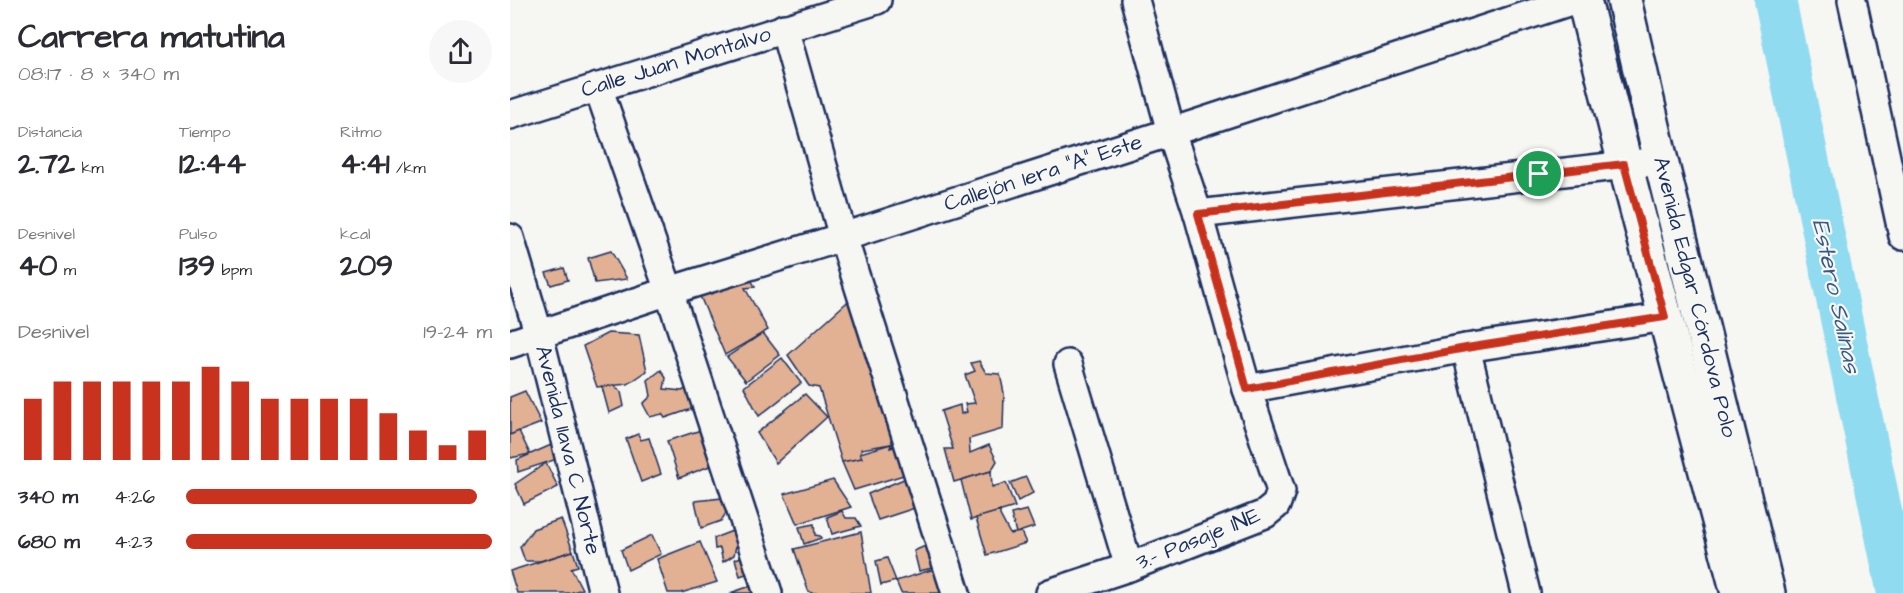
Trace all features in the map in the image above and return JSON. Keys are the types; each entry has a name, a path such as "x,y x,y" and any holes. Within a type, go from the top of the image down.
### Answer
{"main road":[{"name":"Avenida Edgar Córdova Polo","path":"1584,0 1624,164 1738,593"},
{"name":"Avenida Edgar Córdova Polo","path":"1624,0 1661,161 1768,593"}],"street":[{"name":"Calle Juan Montalvo","path":"510,115 784,28 823,8 877,0"},
{"path":"1135,0 1171,132 1198,214 1247,389 1466,348 1665,317"},
{"name":"Callejón 1era \"A\" Este","path":"510,344 1574,0"},
{"path":"1852,0 1896,172 1903,236"},
{"path":"784,28 843,237 956,593"},
{"path":"598,87 669,291 768,593"},
{"path":"1198,214 1661,161"},
{"name":"Avenida 11ava C Norte","path":"510,238 539,335 603,593"},
{"path":"1466,348 1517,590"},
{"path":"1068,364 1129,567"},
{"name":"3.- Pasaje 1NE","path":"1050,593 1129,567 1265,514 1276,505 1281,491 1247,389"}],"building":[{"path":"611,251 627,279 595,283 588,258"},
{"path":"564,268 568,280 551,285 546,273"},
{"path":"752,281 755,287 745,288 768,330 725,355 700,296"},
{"path":"855,295 903,440 890,448 891,444 861,449 862,458 842,462 819,388 809,386 788,355"},
{"path":"608,333 639,335 647,371 628,384 597,387 583,346"},
{"path":"763,333 780,355 746,381 727,357"},
{"path":"782,358 801,383 759,416 744,387"},
{"path":"979,361 986,373 1000,374 1004,393 1003,429 969,439 970,453 989,445 997,461 991,471 954,482 945,449 953,449 941,411 960,405 961,414 967,412 965,404 975,403 965,375 975,371 971,363"},
{"path":"661,370 666,378 664,389 682,391 696,383 706,404 665,418 662,414 650,417 643,404 651,396 648,380"},
{"path":"614,385 621,392 624,406 609,413 602,387"},
{"path":"525,391 541,423 510,435 510,397"},
{"path":"805,394 827,417 776,463 757,433"},
{"path":"704,429 720,462 679,478 667,441"},
{"path":"519,431 530,454 510,458 510,435"},
{"path":"638,434 641,440 649,438 661,474 641,482 626,439"},
{"path":"558,442 569,455 518,472 517,460"},
{"path":"891,444 890,448 899,445 907,474 854,490 842,462 862,458 860,453"},
{"path":"546,463 558,487 524,504 515,484"},
{"path":"991,471 992,487 1006,483 1015,507 971,520 961,480"},
{"path":"911,476 927,504 878,520 868,494"},
{"path":"1026,477 1033,493 1018,501 1010,483"},
{"path":"833,480 851,507 797,524 784,494"},
{"path":"722,490 736,511 726,513 721,521 701,528 695,501 722,498"},
{"path":"1027,510 1034,527 1016,533 1011,514"},
{"path":"842,511 846,518 856,518 861,526 832,534 827,517"},
{"path":"1000,511 1010,534 1021,532 1026,543 987,555 976,518"},
{"path":"561,519 573,551 540,561 525,561 520,547 533,529"},
{"path":"814,524 815,535 821,538 804,544 799,527"},
{"path":"735,530 744,541 736,546 734,555 723,562 720,548 715,549 714,538"},
{"path":"861,532 871,593 811,593 794,549"},
{"path":"652,535 661,554 628,570 621,550"},
{"path":"700,542 717,582 681,593 668,593 657,559"},
{"path":"932,543 941,566 919,571 914,551"},
{"path":"573,551 578,566 571,568 582,589 570,593 517,593 510,571"},
{"path":"751,554 760,569 740,576 735,559"},
{"path":"887,558 896,581 881,585 876,561"},
{"path":"944,566 952,593 901,593 896,581"},
{"path":"760,583 767,593 730,593"}],"waterway":[{"name":"Estero Salinas","path":"1775,0 1898,593"}],"route":[{"path":"1624,164 1665,317 1466,348 1247,389 1198,214 1539,174 1624,164"}]}
